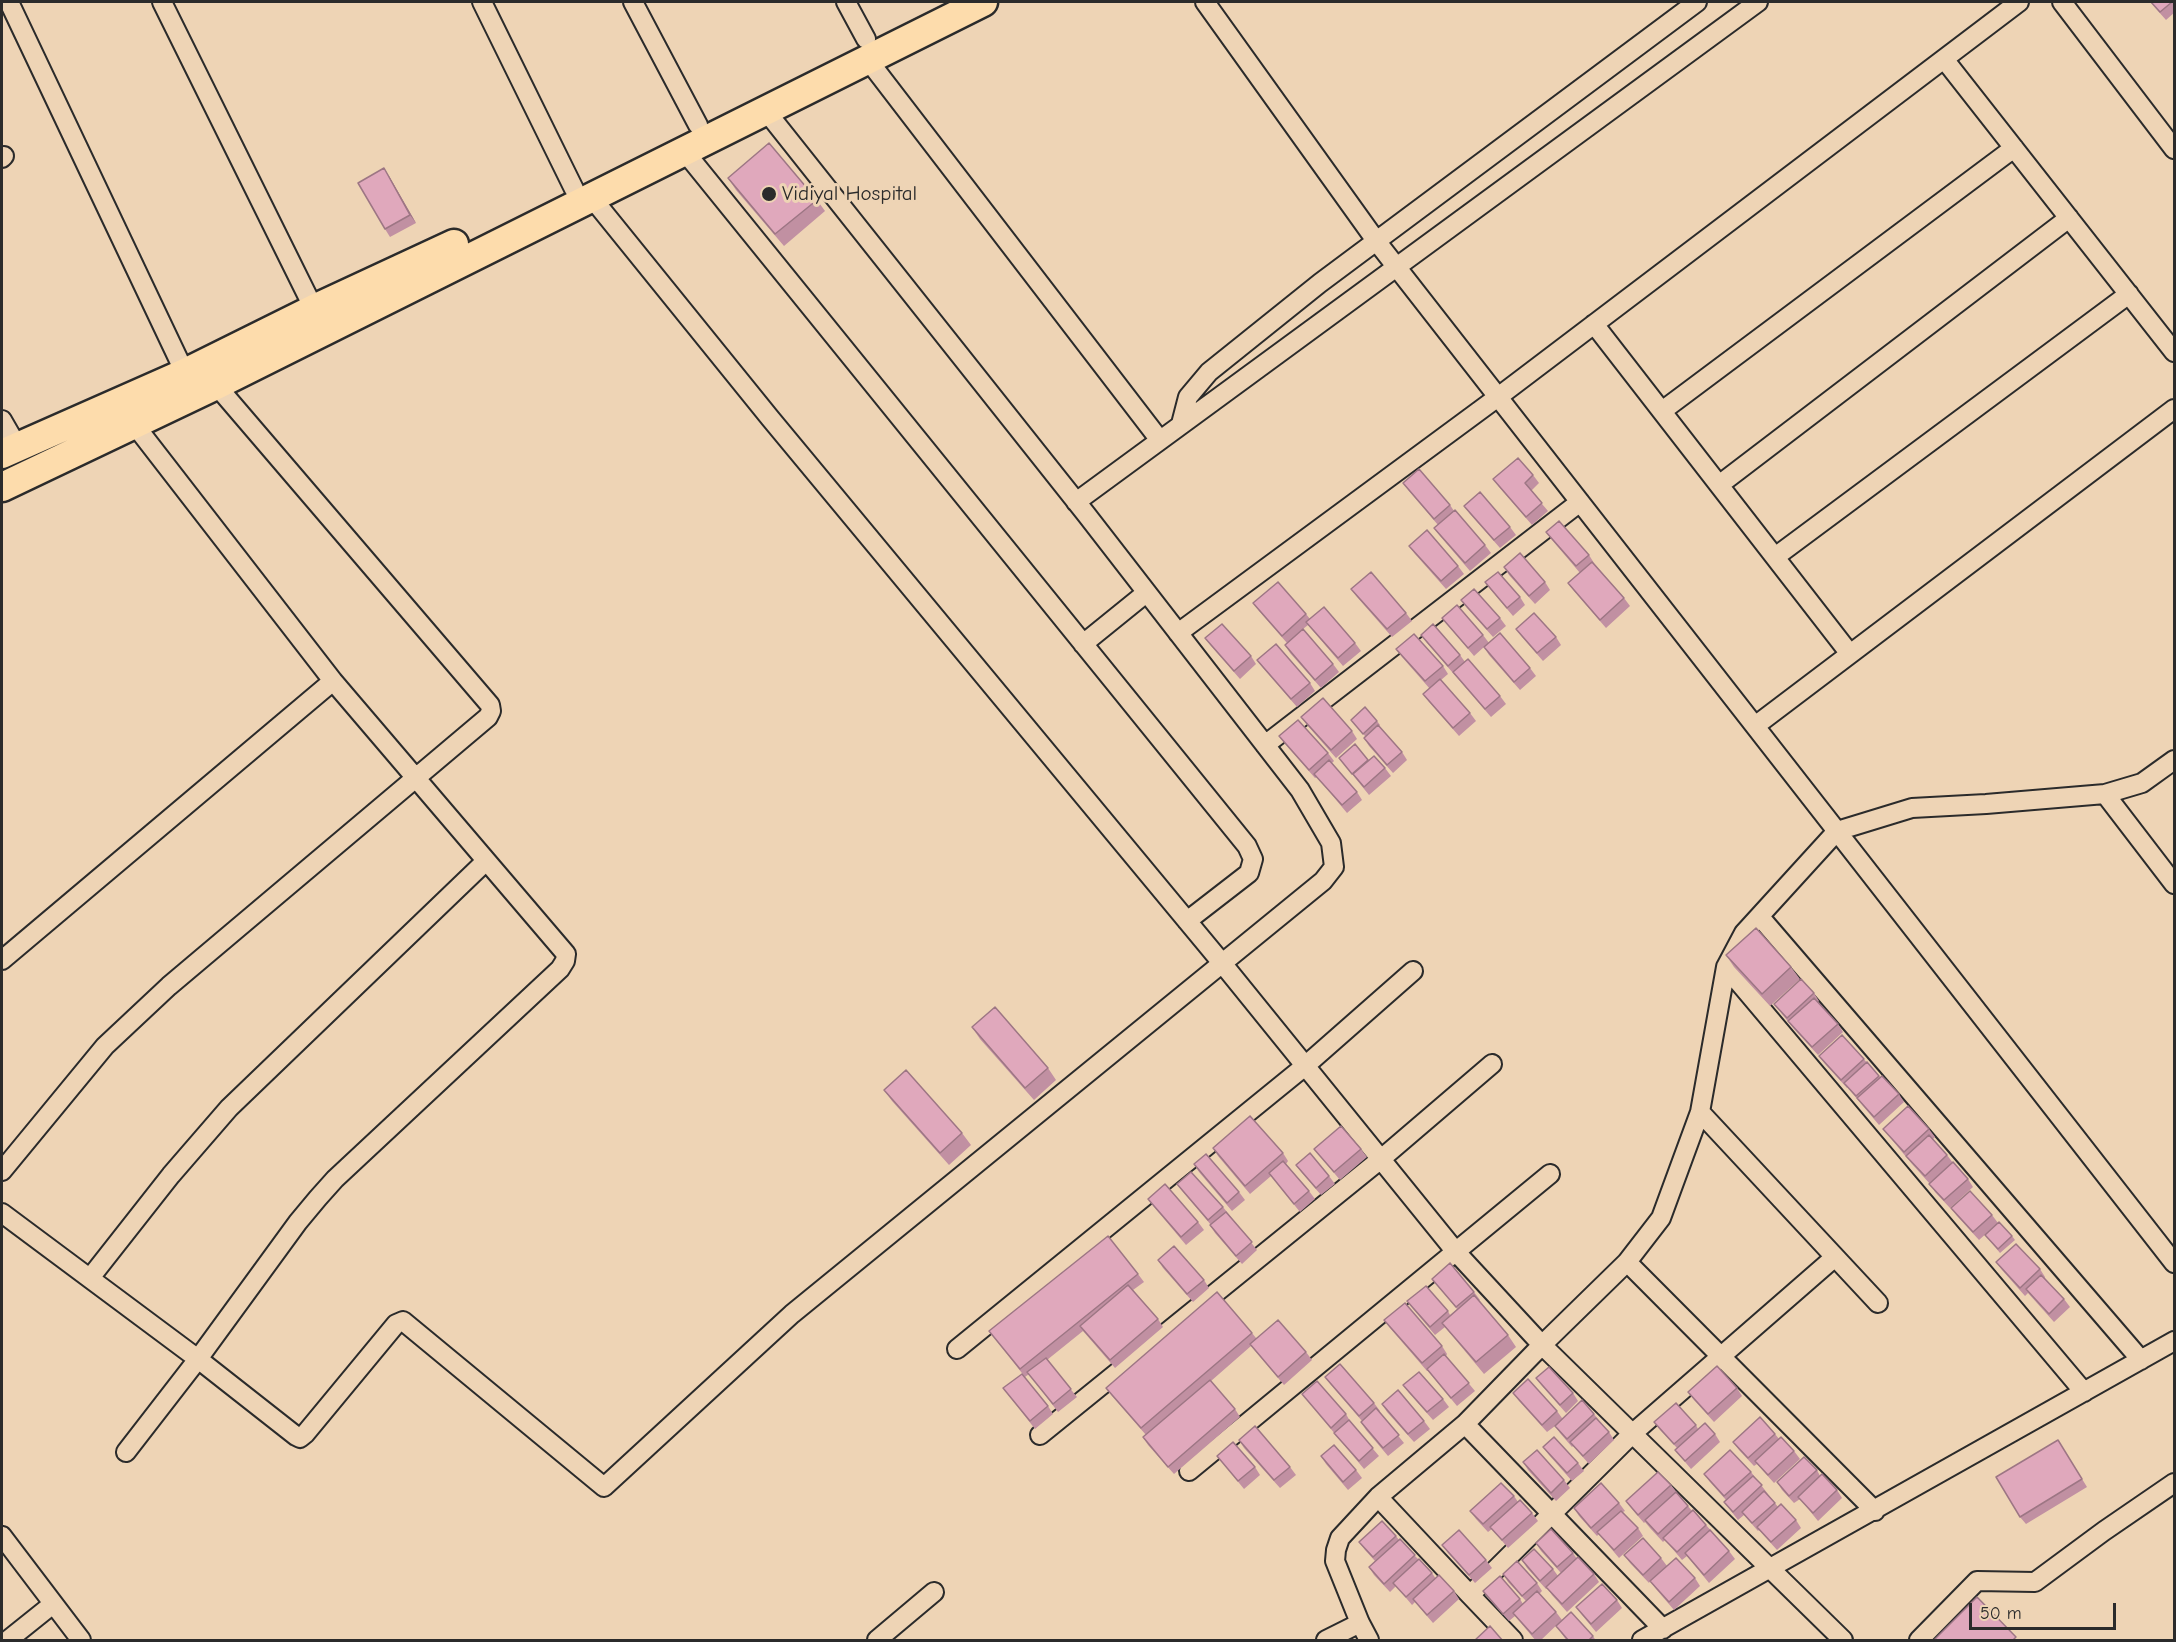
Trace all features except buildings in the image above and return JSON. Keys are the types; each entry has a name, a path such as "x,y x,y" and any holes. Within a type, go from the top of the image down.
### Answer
{"main road":[{"path":"9,450 185,373 314,309 685,152 766,111 939,2"},
{"path":"2,487 216,385 583,194 698,125 867,49 983,2"}],"street":[{"path":"9,2 185,373"},
{"path":"162,2 314,309"},
{"path":"482,2 583,194 1222,963 1456,1252 1542,1345 1843,1641"},
{"path":"633,2 698,125"},
{"path":"846,2 867,49 1160,439"},
{"path":"1205,2 1377,242 2175,1263"},
{"path":"1181,424 1188,397 1209,372 1320,283 1697,2"},
{"path":"1076,502 1758,2"},
{"path":"1178,633 1498,397 2019,2"},
{"path":"2062,2 2175,149"},
{"path":"1944,59 2175,352"},
{"path":"2,1213 198,1359 296,1437 300,1438 396,1324 403,1321 604,1487 792,1314 1323,881 1334,867 1331,843 1300,790 1076,502 766,111"},
{"path":"1662,411 2014,148"},
{"path":"685,152 1247,846 1253,859 1249,873 1187,921"},
{"path":"1719,485 2069,218"},
{"path":"1775,557 2129,294"},
{"path":"1594,324 1850,654"},
{"path":"2,1171 105,1046 169,986 488,717 491,711 490,705 216,385"},
{"path":"1755,726 2175,409"},
{"path":"2,420 9,450"},
{"path":"126,1452 198,1359 298,1222 335,1179 551,977 565,961 566,954 333,681 134,424"},
{"path":"1265,745 1580,502"},
{"path":"1083,644 1146,593"},
{"path":"2,960 333,681"},
{"path":"1369,1641 1335,1561 1340,1538 1378,1497 1465,1424 1627,1262 1661,1218 1700,1113 1726,967 1744,933 1837,831 1912,808 2105,794 2142,783 2175,760"},
{"path":"2105,794 2175,884"},
{"path":"90,1278 171,1175 230,1108 486,861"},
{"path":"1760,917 2141,1360"},
{"path":"1726,967 2084,1392"},
{"path":"957,1349 1305,1066 1413,971"},
{"path":"1040,1435 1381,1160 1492,1064"},
{"path":"1700,1113 1878,1303"},
{"path":"1189,1471 1550,1174"},
{"path":"1470,1595 1633,1433 1835,1257"},
{"path":"1627,1262 1875,1511"},
{"path":"1642,1641 2175,1341"},
{"path":"1465,1424 1663,1629"},
{"path":"1919,1641 1977,1581 2036,1582 2104,1531 2175,1483"},
{"path":"1378,1497 1513,1641"},
{"path":"2,1536 81,1641"},
{"path":"877,1641 934,1592"},
{"path":"8,1641 53,1604"},
{"path":"1326,1641 1360,1623"}],"place":[{"name":"Vidiyal Hospital","path":"769,194"}]}
